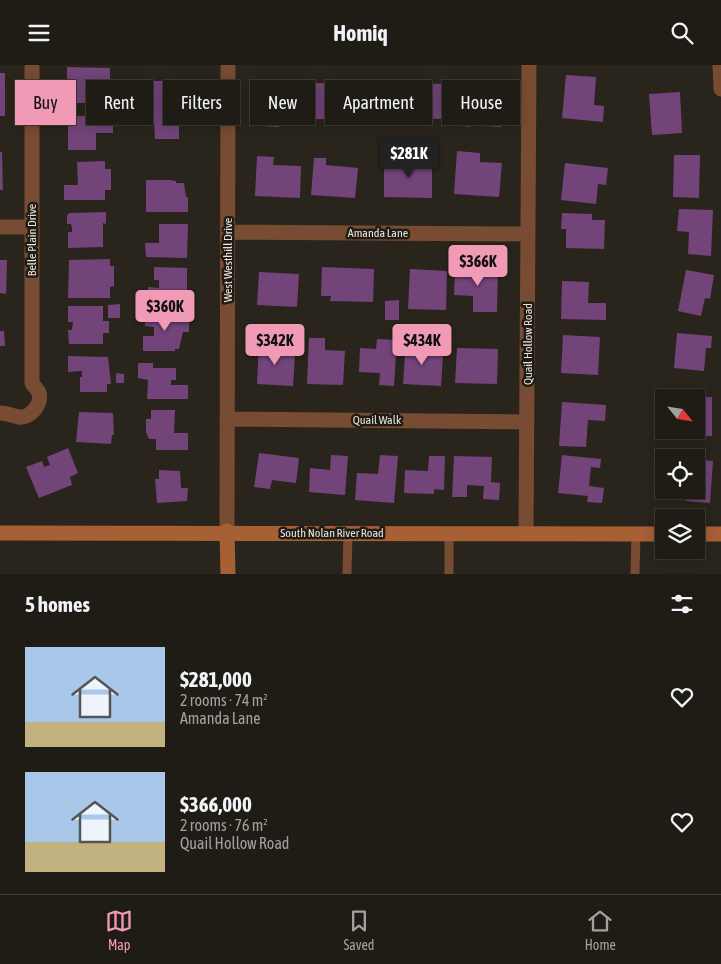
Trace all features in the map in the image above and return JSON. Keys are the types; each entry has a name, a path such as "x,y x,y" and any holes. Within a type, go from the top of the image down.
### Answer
{"main road":[{"name":"South Nolan River Road","path":"0,533 226,531 655,534"},
{"name":"West Westhill Drive","path":"226,531 228,574"},
{"path":"705,534 721,534"}],"street":[{"name":"Belle Plain Drive","path":"0,413 9,413 20,418 32,412 39,401 39,394 32,383 32,65"},
{"name":"West Westhill Drive","path":"226,531 228,65"},
{"name":"Quail Hollow Road","path":"526,534 529,65"},
{"path":"720,65 721,89"},
{"path":"0,227 32,227"},
{"name":"Amanda Lane","path":"228,232 528,234"},
{"name":"Quail Walk","path":"226,419 527,421"}],"lane":[{"path":"347,574 348,533"},
{"path":"449,533 449,574"},
{"path":"635,574 636,534"}],"building":[{"path":"67,67 110,68 110,80 86,80 86,103 76,103 76,80 67,80"},
{"path":"0,73 5,73 5,116 0,116"},
{"path":"566,75 596,77 594,105 604,106 603,122 562,118"},
{"path":"153,81 163,81 163,125 179,125 179,139 155,139"},
{"path":"315,83 325,83 325,119 315,119"},
{"path":"432,84 442,84 442,119 432,119"},
{"path":"680,92 682,133 652,135 649,94"},
{"path":"76,116 86,116 86,125 113,125 113,133 96,133 96,150 68,150 68,125 76,125"},
{"path":"263,125 279,125 279,127"},
{"path":"454,125 471,125 471,127"},
{"path":"484,125 501,125 501,127"},
{"path":"457,151 480,153 480,162 502,163 499,197 454,194"},
{"path":"0,152 2,152 3,190 0,190"},
{"path":"674,155 700,155 699,198 673,197"},
{"path":"257,156 274,157 273,165 301,166 300,198 255,196"},
{"path":"314,158 326,158 326,165 358,168 355,198 311,195"},
{"path":"397,158 432,158 432,198 384,197 384,168 397,168"},
{"path":"105,161 105,169 111,169 111,190 105,190 105,200 64,200 64,185 78,185 77,162"},
{"path":"565,163 608,168 606,185 598,184 596,204 561,200"},
{"path":"146,180 169,180 176,181 176,183 184,183 186,197 188,197 188,212 146,212"},
{"path":"679,209 713,210 711,256 688,254 689,232 677,231"},
{"path":"106,212 106,224 103,223 103,247 68,248 68,232 72,232 72,228 71,224 67,224 67,215 70,213"},
{"path":"562,213 592,214 592,220 605,220 604,249 566,248 566,229 561,229"},
{"path":"159,224 188,224 187,258 146,257 145,243 159,243"},
{"path":"110,259 110,266 114,266 114,286 110,287 110,298 68,298 69,260"},
{"path":"0,260 7,260 6,294 0,293"},
{"path":"154,267 187,268 187,304 148,303 148,287 159,288 159,280 154,280"},
{"path":"322,267 374,269 373,302 330,301 331,296 321,296"},
{"path":"455,267 498,268 497,312 473,312 473,296 454,295"},
{"path":"410,269 447,271 446,310 408,309"},
{"path":"686,270 714,275 710,299 705,298 701,316 678,311"},
{"path":"259,272 299,274 297,307 257,305"},
{"path":"562,281 589,282 588,303 606,303 606,320 561,319"},
{"path":"399,300 399,320 385,320 385,301"},
{"path":"120,304 120,318 108,318 108,305"},
{"path":"68,306 103,306 103,321 109,321 109,333 103,333 103,344 69,344 68,330 72,330 73,322 68,322"},
{"path":"145,314 189,315 189,332 183,332 179,349 175,349 175,351 143,351 143,336 154,336 154,327 145,326"},
{"path":"0,331 4,331 5,346 0,346"},
{"path":"677,333 712,336 711,348 706,348 704,371 674,368"},
{"path":"563,335 600,337 598,375 561,373"},
{"path":"309,338 325,338 325,350 345,351 343,385 307,384"},
{"path":"377,339 397,340 394,386 379,385 380,373 359,372 360,348 376,349"},
{"path":"259,341 275,342 274,354 295,355 293,386 257,384"},
{"path":"406,341 423,342 422,355 443,356 441,386 403,384"},
{"path":"457,348 498,349 497,384 455,383"},
{"path":"68,356 108,357 111,384 107,384 107,392 80,392 82,371 68,372"},
{"path":"138,363 153,363 153,368 176,368 176,380 171,380 171,385 188,385 188,399 147,399 148,380 138,378"},
{"path":"116,373 124,374 124,383 116,383"},
{"path":"705,397 712,397 712,436 705,436"},
{"path":"562,402 606,405 605,421 588,420 586,447 559,446"},
{"path":"151,410 175,410 174,433 188,433 188,450 156,450 156,439 149,439 146,432 146,419 151,419"},
{"path":"79,412 113,413 114,435 112,435 111,444 76,442"},
{"path":"68,448 78,473 70,477 72,485 39,498 26,467 42,461 44,467 50,465 47,457"},
{"path":"259,453 299,458 296,483 272,480 270,489 254,487"},
{"path":"331,455 348,456 345,495 309,492 310,468 330,470"},
{"path":"380,455 398,456 394,503 355,500 357,473 378,474"},
{"path":"562,455 601,459 600,468 591,467 589,486 604,488 602,503 587,502 588,496 558,493"},
{"path":"429,456 445,456 444,490 434,489 434,494 404,493 405,470 428,471"},
{"path":"454,456 492,457 491,482 500,483 499,500 483,499 484,486 467,485 467,497 452,497"},
{"path":"705,461 713,461 710,503 686,501 686,499 705,499"},
{"path":"159,470 180,471 181,488 188,488 187,501 157,503 155,479 159,479"}]}
